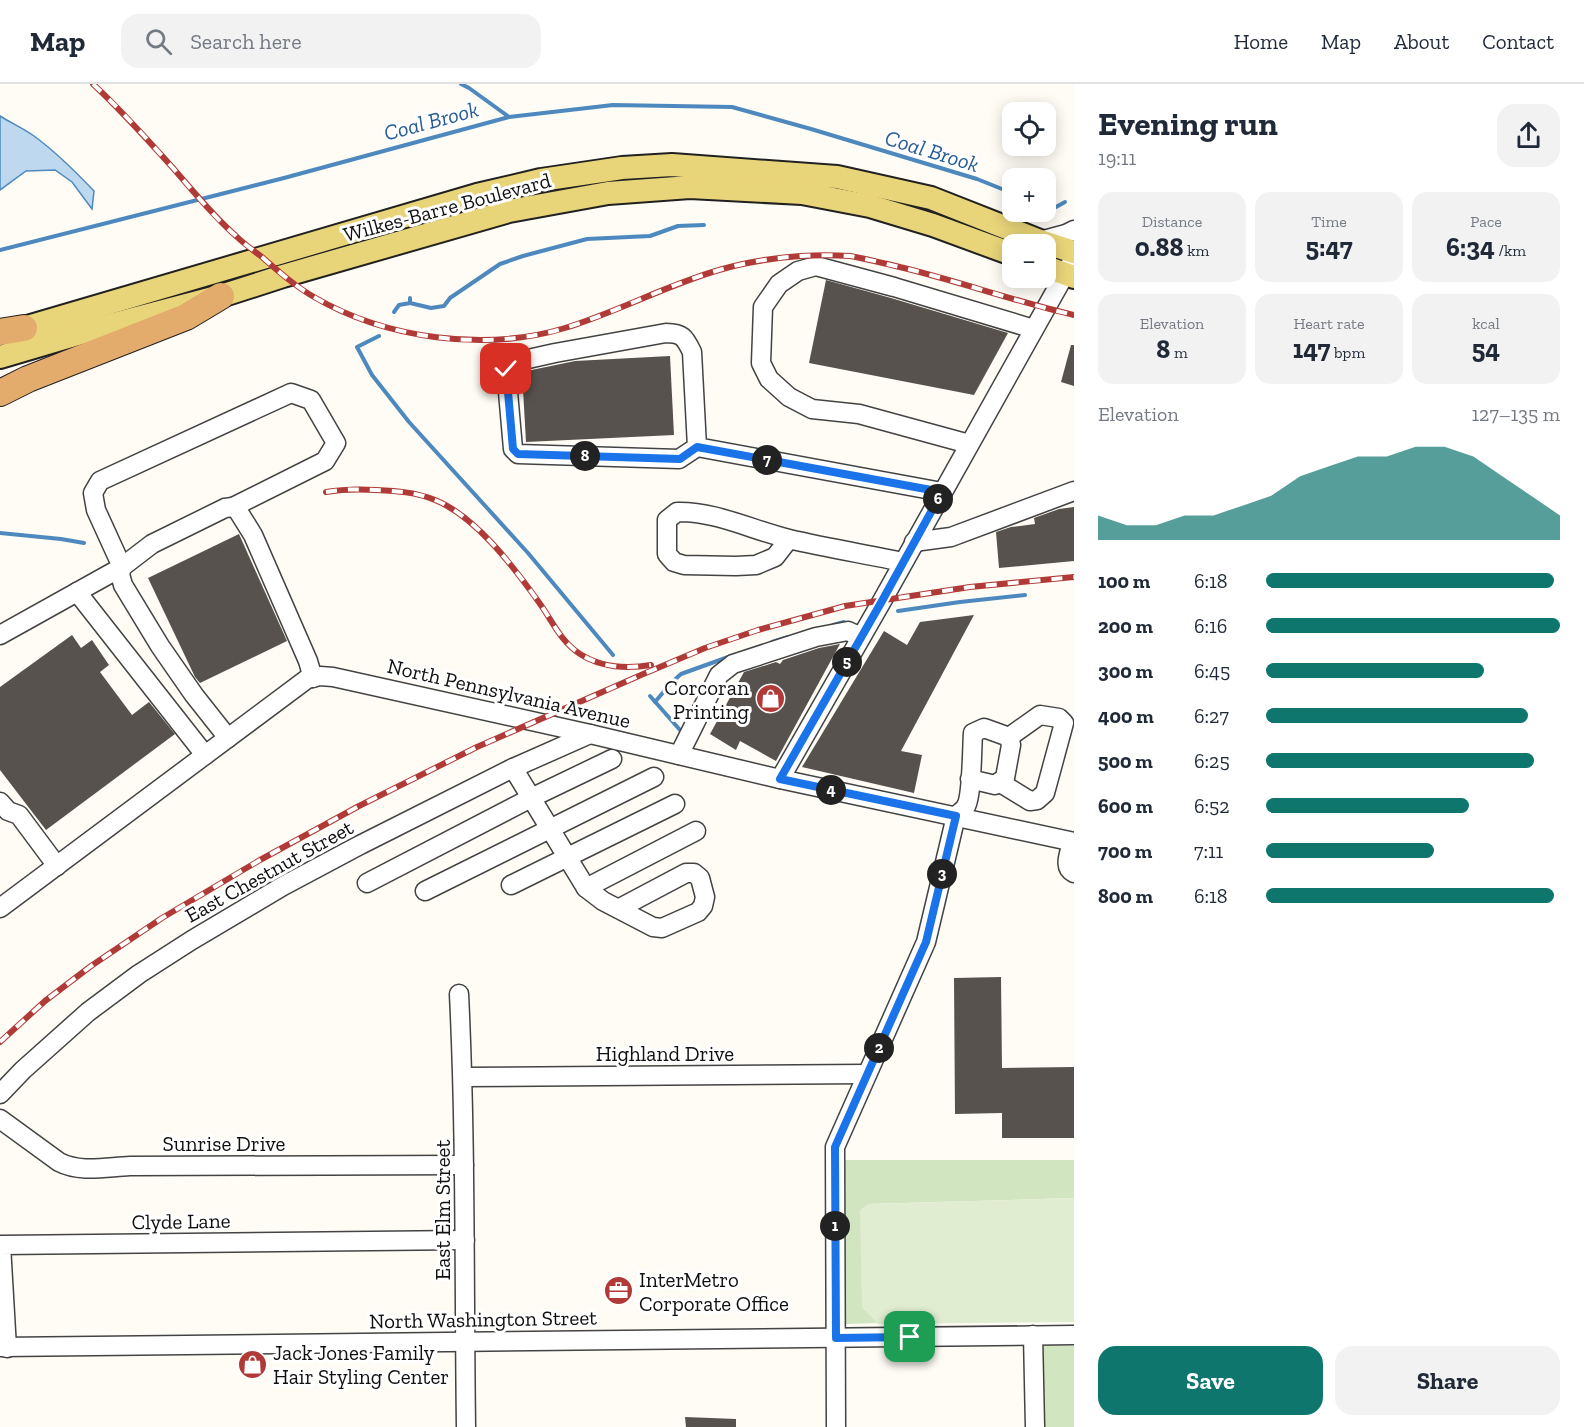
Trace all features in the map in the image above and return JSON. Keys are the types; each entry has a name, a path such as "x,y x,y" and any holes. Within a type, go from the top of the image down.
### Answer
{"highway":[{"path":"0,393 28,379 186,317 221,296"}],"main road":[{"name":"Wilkes-Barre Boulevard","path":"0,337 12,330 477,195 541,180 621,168 683,166 837,177 931,198 1023,234"},
{"name":"Wilkes-Barre Boulevard","path":"0,357 221,296 509,211 608,193 690,188 802,193 870,206 933,225 1002,250"},
{"name":"Wilkes-Barre Boulevard","path":"1056,246 1074,252"}],"street":[{"path":"1056,237 1074,230"},
{"path":"969,444 859,414 812,409 789,397 769,379 761,363 763,307 779,284 798,271 816,266 1034,329"},
{"path":"780,779 1034,329 1065,269"},
{"path":"697,447 692,352 686,339 677,333 555,353 510,363 506,369 513,449 518,454 680,459 697,447 942,492"},
{"path":"0,635 122,567 152,544 325,461 336,444 311,400 291,393 100,482 93,493 96,510 122,567 120,574 123,585 160,646 228,738"},
{"path":"914,542 951,537 1074,491"},
{"path":"0,908 307,679 313,678 308,661 253,535 233,507"},
{"path":"789,539 775,557 756,565 684,565 674,562 667,554 667,520 677,512 721,518 789,539 903,562"},
{"path":"77,592 205,755"},
{"path":"678,755 719,675 733,664 816,637 848,631 861,637"},
{"name":"North Pennsylvania Avenue","path":"313,678 333,677 780,779 1073,842"},
{"path":"999,782 1030,801 1037,800 1045,793 1064,723 1059,718 1040,715 1009,737"},
{"path":"836,1427 835,1147 926,942 956,816 967,804 969,798 973,733 984,729 1009,737"},
{"name":"East Chestnut Street","path":"0,1094 23,1070 88,1012 148,968 283,886 360,845 513,768 590,734"},
{"path":"970,779 995,785 1005,778 1011,745 1009,737"},
{"path":"367,883 612,759"},
{"path":"513,768 586,888 618,909"},
{"path":"425,891 654,777"},
{"path":"0,802 8,811 19,815 57,866"},
{"path":"511,885 675,804"},
{"path":"586,888 696,831"},
{"path":"1073,842 1067,866 1074,873"},
{"name":"East Elm Street","path":"459,994 463,1077 466,1427"},
{"name":"Highland Drive","path":"463,1077 867,1074"},
{"name":"Sunrise Drive","path":"0,1119 69,1167 464,1165"},
{"name":"Clyde Lane","path":"3,1348 1,1245 465,1240"},
{"path":"1033,1335 1035,1427"},
{"name":"North Washington Street","path":"3,1348 1074,1335"}],"green space":[{"path":"844,1160 1074,1160 1074,1198 868,1204 862,1307 878,1323 846,1324"},
{"path":"1074,1198 1074,1322 878,1324 862,1307 860,1210 868,1204"},
{"path":"1042,1345 1074,1346 1074,1427 1044,1427"}],"water":[{"path":"0,116 34,136 80,176 94,191 92,209 72,182 55,170 26,171 0,190"}],"building":[{"path":"826,280 1008,333 974,395 809,363"},
{"path":"1071,345 1074,345 1074,386 1061,382"},
{"path":"670,356 674,435 526,442 522,372 575,361"},
{"path":"1074,507 1074,561 999,568 996,532 1011,527 1035,524 1034,518 1059,509"},
{"path":"239,534 287,641 200,683 195,677 148,578"},
{"path":"974,615 901,751 922,755 914,793 802,767 884,631 907,645 920,622"},
{"path":"72,635 81,648 92,640 109,665 100,672 132,715 149,702 175,734 46,830 0,770 0,687"},
{"name":"Corcoran Printing","path":"840,644 776,761 740,741 736,750 710,734 744,672 776,662 780,664 783,660 819,648"},
{"path":"1001,977 1002,1068 1074,1067 1074,1138 1002,1138 1002,1113 955,1114 954,978"},
{"path":"685,1417 736,1419 736,1427 686,1427"}],"waterway":[{"path":"461,84 509,117"},
{"name":"Coal Brook","path":"0,250 284,178 509,117 613,105 732,107 977,179 1002,189"},
{"name":"Coal Brook","path":"1056,207 1065,202"},
{"path":"410,303 431,308 444,306 450,298 500,264 587,239 650,236 678,226 704,225"},
{"path":"394,312 399,305 410,303 410,298"},
{"path":"379,336 357,347 372,375 409,422 528,553 613,655"},
{"path":"0,533 84,543"},
{"path":"898,611 1025,595"},
{"path":"833,625 844,622"},
{"path":"772,642 788,637"},
{"path":"655,702 681,674 731,656"},
{"path":"650,696 680,730"}],"railway":[{"path":"93,84 144,136 219,220 242,242 287,278 314,297 342,311 404,332 469,340 534,335 584,322 680,283 719,270 760,261 813,255 850,256 870,260 1074,315"},
{"path":"326,492 357,489 406,492 428,497 450,507 479,530 505,558 573,649 588,659 606,665 624,667 651,665"},
{"path":"0,1042 45,1001 91,966 162,918 260,860 359,806 477,747 641,675 705,648 758,630 845,606 970,587 1074,577"}],"place":[{"name":"Corcoran Printing","path":"770,699"},
{"name":"InterMetro Corporate Office","path":"618,1291"},
{"name":"Jack Jones Family Hair Styling Center","path":"252,1364"}],"route":[{"path":"506,369 513,449 518,454 680,459 697,447 942,492 780,779 956,816 926,942 835,1147 836,1338 910,1337"}]}
